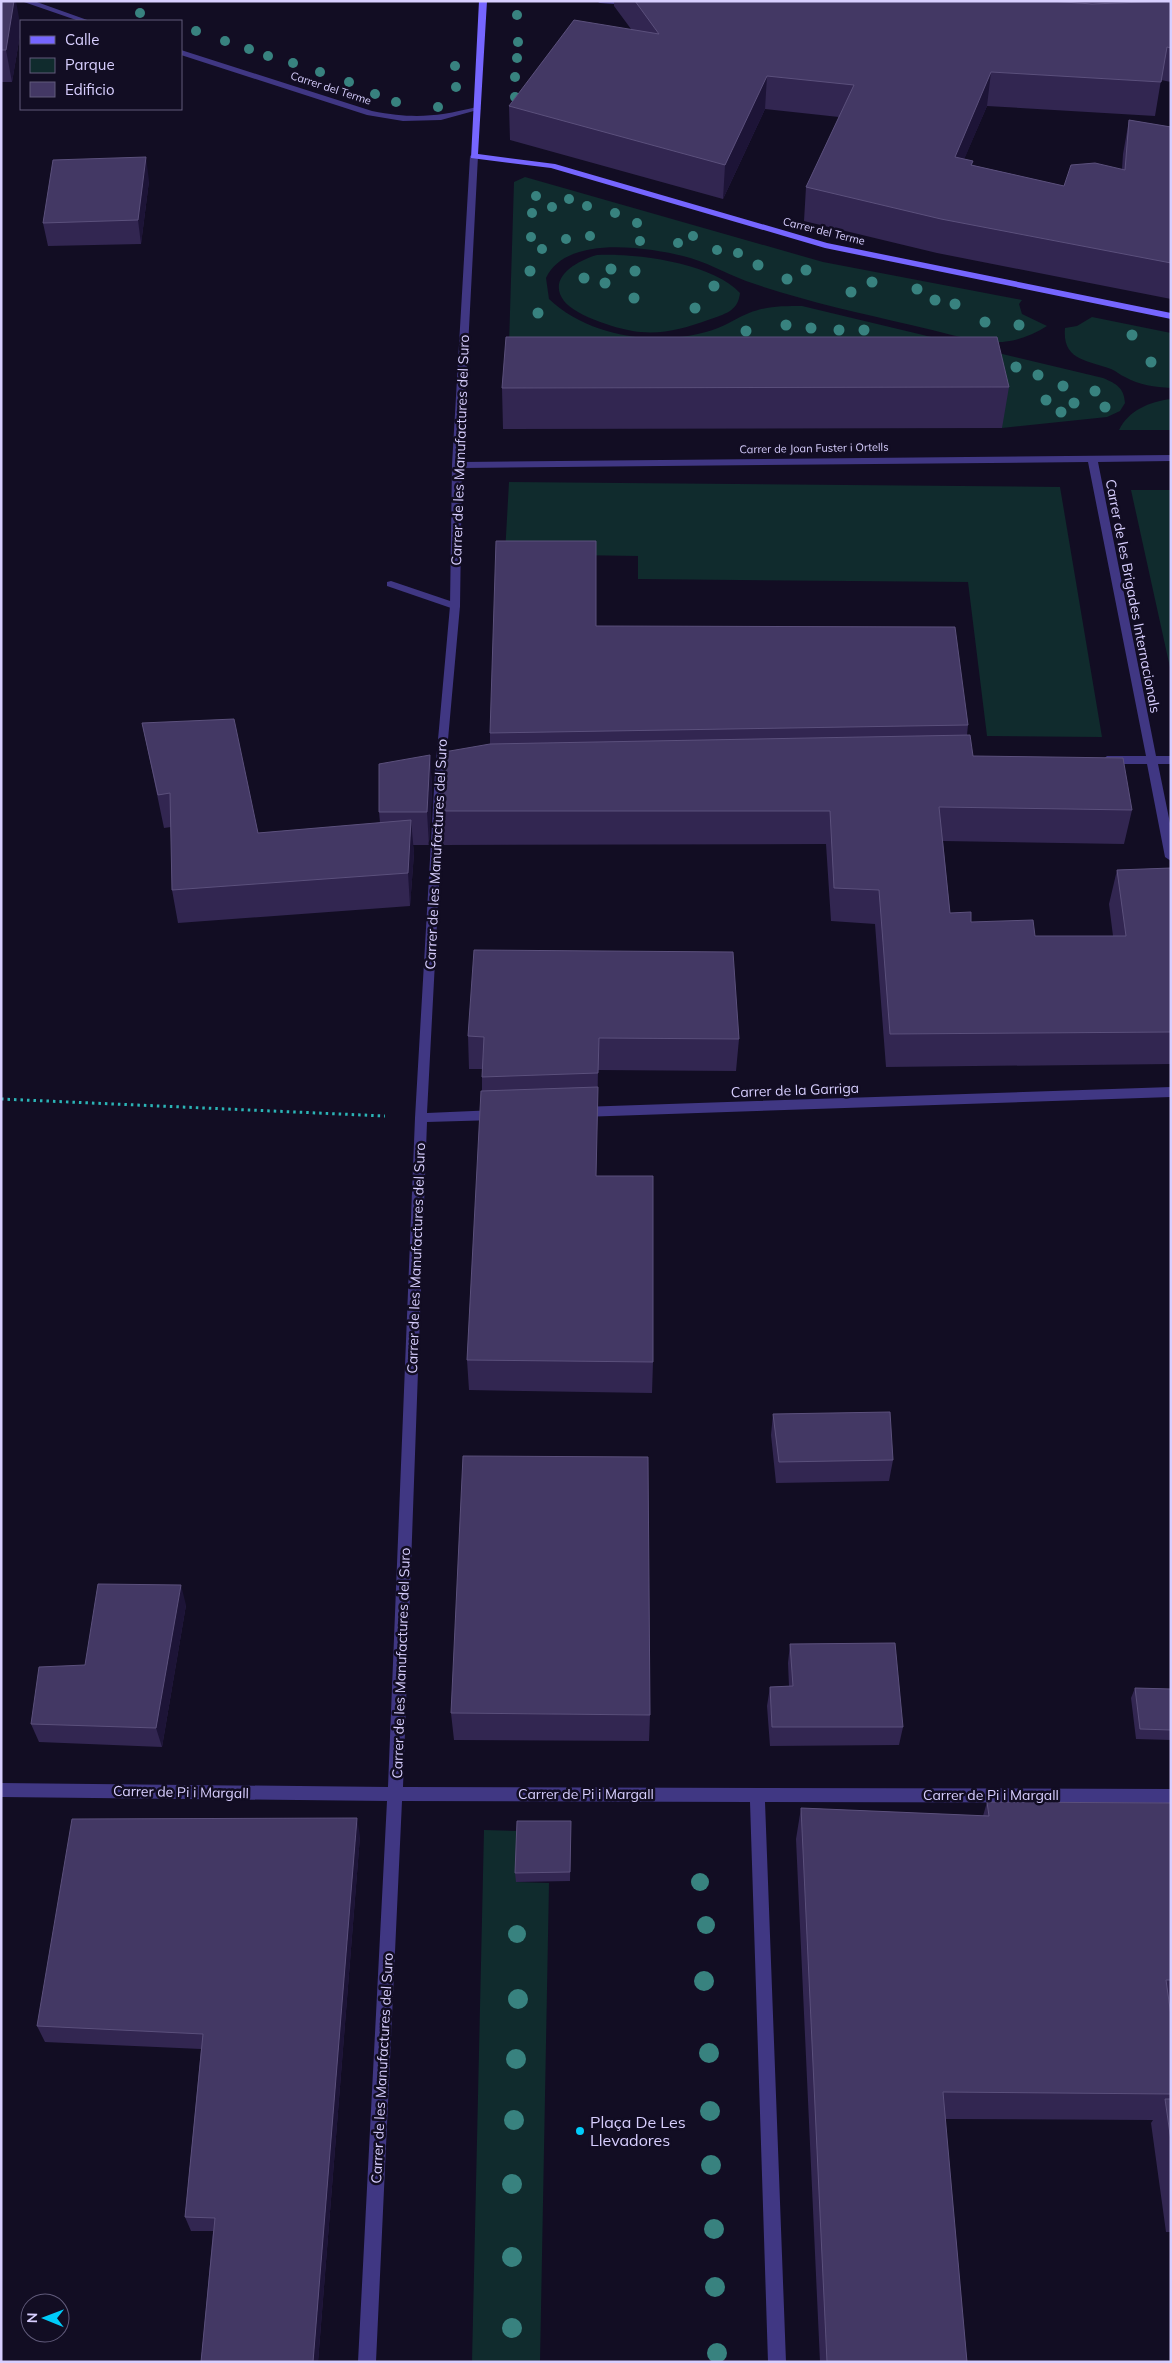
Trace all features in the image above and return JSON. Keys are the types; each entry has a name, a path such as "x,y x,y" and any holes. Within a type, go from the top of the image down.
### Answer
{"street":[{"path":"24,1 83,20"},
{"path":"600,1 640,4"},
{"path":"474,156 485,2"},
{"name":"Carrer del Terme","path":"182,52 370,113 403,119 441,118 477,109"},
{"name":"Carrer del Terme","path":"474,156 552,166 825,245 1171,316"},
{"name":"Carrer de les Manufactures del Suro","path":"367,2362 395,1794 421,1118 455,606 457,465 474,156"},
{"name":"Carrer de les Brigades Internacionals","path":"1092,458 1171,857"},
{"name":"Carrer de Joan Fuster i Ortells","path":"457,465 1171,458"},
{"path":"391,584 455,606"},
{"path":"1093,761 1171,760"},
{"name":"Carrer de la Garriga","path":"569,1113 1171,1092"},
{"path":"421,1118 510,1115"},
{"name":"Carrer de Pi i Margall","path":"1,1790 395,1794 1171,1796"},
{"path":"757,1794 777,2362"}],"path":[{"path":"1,1098 421,1118"}],"green space":[{"path":"525,177 823,262 1022,300 1019,304 1022,314 1047,326 1017,340 997,342 975,340 787,294 746,281 683,256 628,248 588,250 570,255 556,264 546,278 549,299 566,313 607,331 629,336 675,338 718,328 762,309 781,306 802,306 1103,378 1119,387 1125,403 1120,411 1107,417 1002,428 991,378 508,377 514,182"},
{"path":"597,255 652,258 693,267 712,274 728,283 740,293 739,299 733,308 725,314 675,330 641,332 611,326 588,317 570,307 564,301 560,292 559,284 567,271 574,265"},
{"path":"1092,317 1171,333 1171,388 1141,384 1111,369 1078,358 1072,353 1065,339 1065,328 1077,326"},
{"path":"1171,399 1171,430 1119,430 1128,417 1140,408 1155,402"},
{"path":"509,482 1060,487 1102,737 987,736 968,582 638,579 638,556 505,554"},
{"path":"1131,490 1171,490 1171,672"},
{"path":"484,1830 517,1831 516,1882 549,1883 540,2362 472,2362"}],"building":[{"path":"1,1 14,1 6,50 1,50"},
{"path":"635,1 1050,1 1092,4 1171,1 1171,48 1167,47 1161,82 991,72 955,157 973,161 971,165 1064,186 1071,165 1095,163 1125,170 1129,120 1171,127 1171,263 941,219 806,187 854,85 767,76 725,165 509,106 574,20 659,34"},
{"path":"146,157 138,220 43,223 53,160"},
{"path":"506,337 997,337 1009,387 502,388"},
{"path":"496,541 596,541 596,626 955,627 968,725 490,733"},
{"path":"234,719 258,833 411,820 408,873 172,890 170,793 158,795 142,723"},
{"path":"970,735 973,756 1123,758 1132,810 939,807 950,913 971,912 971,922 1033,920 1035,936 1126,936 1117,870 1171,868 1171,1032 890,1034 879,890 834,888 830,811 441,811 444,752 490,744"},
{"path":"430,755 427,812 379,812 379,764"},
{"path":"474,950 733,952 739,1039 599,1038 598,1073 482,1077 484,1037 468,1036"},
{"path":"598,1087 596,1176 653,1176 653,1362 467,1360 481,1091"},
{"path":"890,1412 893,1460 779,1462 773,1414"},
{"path":"463,1456 648,1457 650,1715 451,1713"},
{"path":"98,1584 181,1585 156,1728 31,1724 39,1667 85,1665"},
{"path":"895,1643 903,1727 772,1727 770,1687 793,1686 790,1644"},
{"path":"1135,1688 1171,1689 1171,1730 1140,1729"},
{"path":"987,1802 1171,1803 1171,1980 1166,1980 1171,2016 1171,2094 943,2092 967,2362 827,2362 801,1808 989,1816"},
{"path":"357,1818 313,2362 201,2362 215,2218 185,2217 203,2034 37,2026 72,1819"},
{"path":"517,1821 571,1821 570,1872 515,1873"},
{"path":"1165,2099 1171,2099 1171,2141"}],"place":[{"name":"Plaça De Les Llevadores","path":"580,2131"}]}
